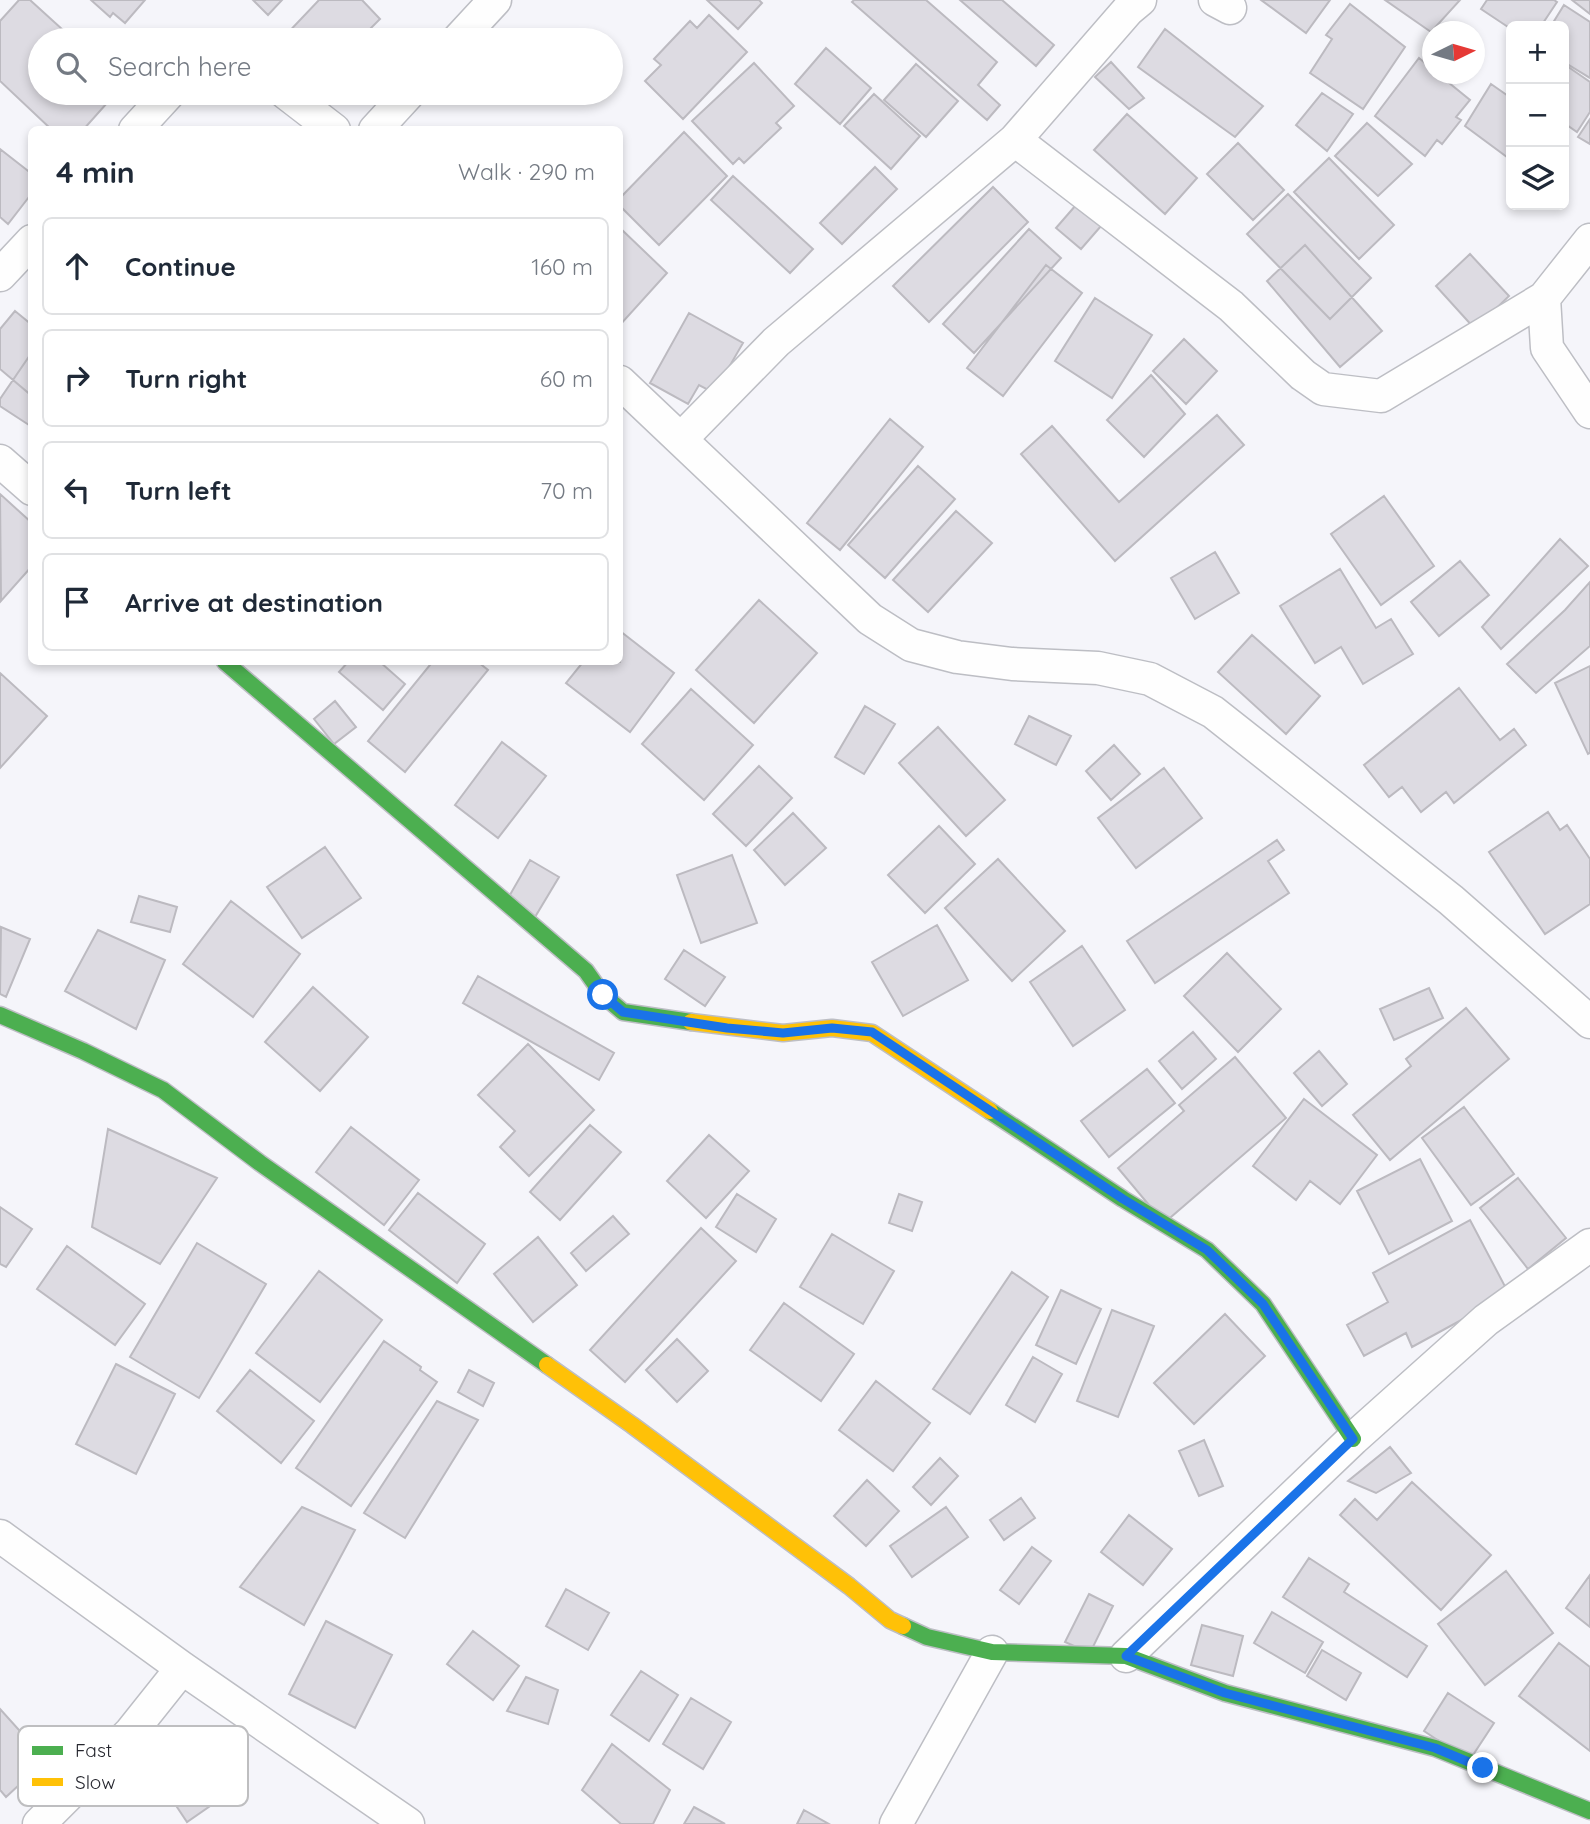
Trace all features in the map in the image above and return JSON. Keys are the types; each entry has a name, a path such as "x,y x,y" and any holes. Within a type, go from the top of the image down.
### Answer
{"street":[{"path":"469,28 495,0"},
{"path":"681,439 776,342 1015,140 1128,9 1140,0"},
{"path":"139,126 158,105"},
{"path":"302,105 329,126"},
{"path":"379,126 398,105"},
{"path":"1015,140 1231,306 1303,374 1323,389 1381,396 1544,298 1590,240"},
{"path":"0,275 28,245"},
{"path":"1544,298 1547,348 1590,412"},
{"path":"623,385 870,619 911,645 957,657 1098,667 1150,679 1213,712 1451,900 1590,1022"},
{"path":"0,461 28,486"},
{"path":"229,665 586,971 603,995 623,1012 727,1028 783,1033 832,1028 872,1032 1123,1199 1207,1250 1263,1304 1353,1439"},
{"path":"0,1015 163,1090 271,1171 653,1441 849,1586 890,1620 926,1637 992,1652 1126,1656 1225,1693 1435,1748 1590,1811"},
{"path":"1126,1656 1353,1439 1486,1320 1590,1245"},
{"path":"0,1536 182,1668 408,1824"},
{"path":"896,1824 992,1652"},
{"path":"136,1726 182,1668"},
{"path":"39,1824 57,1806"}],"building":[{"path":"19,0 30,0 61,28 28,28 28,105 105,105 87,126 48,126 0,81 0,21"},
{"path":"91,0 145,0 125,23 113,13 110,17"},
{"path":"253,0 282,0 268,15"},
{"path":"319,0 362,0 380,19 371,28 292,28"},
{"path":"707,0 759,0 762,3 738,29"},
{"path":"926,0 997,62 978,85 1000,105 987,120 852,2"},
{"path":"960,0 1002,0 1054,45 1036,66"},
{"path":"1261,0 1330,0 1306,33"},
{"path":"1385,0 1460,0 1441,21 1422,21 1422,26"},
{"path":"1487,0 1557,2 1544,21 1506,21 1506,26 1481,9"},
{"path":"1572,0 1590,0 1590,14"},
{"path":"1350,4 1405,47 1363,109 1310,73 1332,39 1326,35"},
{"path":"1564,5 1590,22 1590,78 1569,65 1569,21 1554,21"},
{"path":"709,15 747,52 683,119 645,81 661,65 654,59 690,21 697,28"},
{"path":"1165,29 1263,106 1235,137 1138,67"},
{"path":"826,48 871,88 840,124 795,84"},
{"path":"1419,58 1422,61 1422,84 1450,84 1470,100 1456,117 1461,120 1442,144 1437,140 1425,156 1375,116"},
{"path":"1111,62 1144,98 1129,109 1095,77"},
{"path":"754,63 794,106 776,123 781,128 744,163 739,158 733,164 692,121"},
{"path":"916,64 958,101 926,137 884,100"},
{"path":"1569,67 1590,82 1590,112 1577,132 1569,126"},
{"path":"1491,84 1506,94 1506,156 1465,126"},
{"path":"1322,93 1353,114 1327,151 1296,125"},
{"path":"874,94 920,136 891,169 844,126"},
{"path":"1127,114 1197,178 1165,214 1094,150"},
{"path":"1590,119 1590,144 1578,137"},
{"path":"1367,123 1412,164 1378,196 1335,156"},
{"path":"684,132 727,176 659,245 623,209 623,195"},
{"path":"1238,143 1284,190 1253,220 1207,174"},
{"path":"0,149 28,171 28,198 8,224 0,217"},
{"path":"1329,158 1394,225 1359,259 1294,192"},
{"path":"875,167 897,189 842,244 820,223"},
{"path":"733,176 813,249 790,273 711,200"},
{"path":"993,187 1028,222 929,322 893,286"},
{"path":"1288,194 1371,278 1330,319 1247,234"},
{"path":"1076,205 1101,226 1081,249 1056,228"},
{"path":"1029,229 1061,258 974,353 943,324"},
{"path":"623,231 667,273 623,322"},
{"path":"1305,245 1382,331 1340,367 1267,281"},
{"path":"1470,254 1509,296 1475,329 1436,286"},
{"path":"1046,265 1082,293 1003,396 967,368"},
{"path":"1095,298 1152,335 1112,398 1055,361"},
{"path":"15,311 28,322 28,393 0,369 0,329"},
{"path":"689,313 743,343 714,393 699,385 688,404 650,383"},
{"path":"1184,339 1217,371 1186,404 1153,371"},
{"path":"28,358 28,424 0,406 0,399"},
{"path":"1151,375 1185,414 1144,457 1107,420"},
{"path":"1217,415 1244,445 1115,561 1021,454 1052,426 1119,502"},
{"path":"890,419 923,447 840,550 807,523"},
{"path":"918,466 955,499 885,578 848,545"},
{"path":"0,494 28,519 28,571 1,601"},
{"path":"1384,496 1434,566 1381,605 1331,534"},
{"path":"956,511 992,543 928,612 893,580"},
{"path":"1560,539 1588,566 1501,649 1482,627"},
{"path":"1215,552 1239,593 1195,619 1171,578"},
{"path":"1460,561 1489,595 1439,636 1411,602"},
{"path":"1340,569 1376,628 1391,619 1413,654 1363,684 1341,647 1315,663 1280,606"},
{"path":"1590,582 1590,646 1536,693 1507,664 1565,610"},
{"path":"759,600 817,653 754,723 696,670"},
{"path":"623,633 674,673 630,732 566,683 581,665 623,665"},
{"path":"1252,635 1320,696 1286,734 1218,672"},
{"path":"345,665 383,665 405,684 383,710 339,672"},
{"path":"430,665 482,665 488,670 405,772 368,741"},
{"path":"1590,666 1590,753 1588,754 1555,683"},
{"path":"0,673 47,716 0,768"},
{"path":"1459,688 1500,740 1514,729 1526,745 1454,803 1446,792 1421,812 1402,787 1389,797 1364,765"},
{"path":"691,689 753,745 704,800 642,744"},
{"path":"335,701 356,727 334,744 314,719"},
{"path":"865,706 895,724 864,774 835,757"},
{"path":"1029,716 1071,736 1056,765 1015,744"},
{"path":"938,727 1005,800 966,836 899,763"},
{"path":"502,742 546,776 498,838 455,805"},
{"path":"1114,745 1140,774 1111,800 1086,771"},
{"path":"759,766 792,798 746,846 713,814"},
{"path":"1164,768 1202,818 1136,868 1098,818"},
{"path":"1548,812 1560,830 1567,825 1590,859 1590,904 1545,934 1489,852"},
{"path":"793,813 826,848 785,885 754,850"},
{"path":"939,826 975,864 925,913 888,875"},
{"path":"1277,840 1284,850 1268,861 1289,893 1155,983 1127,941"},
{"path":"325,847 361,898 302,938 267,887"},
{"path":"732,855 757,923 701,943 677,875"},
{"path":"998,859 1065,931 1012,981 945,908"},
{"path":"530,860 559,877 535,917 507,900"},
{"path":"139,896 177,907 170,932 131,922"},
{"path":"231,901 300,954 253,1017 183,964"},
{"path":"937,925 968,980 903,1016 872,962"},
{"path":"1,927 30,939 6,997 0,994"},
{"path":"98,930 165,960 136,1029 65,991"},
{"path":"1082,946 1125,1010 1073,1046 1030,982"},
{"path":"684,950 725,977 705,1006 665,979"},
{"path":"1227,953 1281,1009 1238,1052 1184,996"},
{"path":"478,976 614,1053 599,1080 463,1003"},
{"path":"313,987 368,1037 320,1091 265,1042"},
{"path":"1429,988 1443,1018 1394,1040 1380,1009"},
{"path":"1466,1008 1509,1059 1390,1160 1353,1115 1411,1066 1406,1059"},
{"path":"1193,1032 1216,1059 1182,1089 1159,1061"},
{"path":"528,1044 594,1110 529,1176 500,1147 515,1131 478,1095"},
{"path":"1319,1051 1347,1084 1322,1106 1294,1073"},
{"path":"1235,1057 1286,1118 1164,1223 1118,1168 1184,1111 1179,1105"},
{"path":"1147,1069 1175,1103 1109,1157 1081,1121"},
{"path":"1304,1099 1377,1155 1340,1204 1310,1181 1296,1200 1253,1166"},
{"path":"1464,1107 1514,1174 1471,1205 1422,1138"},
{"path":"590,1125 621,1152 560,1220 530,1192"},
{"path":"351,1127 419,1180 384,1225 316,1172"},
{"path":"108,1129 217,1178 160,1264 92,1227"},
{"path":"709,1135 749,1171 706,1218 667,1181"},
{"path":"1420,1159 1452,1221 1389,1254 1357,1191"},
{"path":"1518,1178 1566,1238 1528,1269 1480,1208"},
{"path":"418,1193 485,1244 457,1283 389,1230"},
{"path":"737,1194 776,1219 756,1252 716,1227"},
{"path":"899,1194 922,1202 912,1231 889,1223"},
{"path":"0,1207 32,1229 6,1267 0,1264"},
{"path":"613,1216 629,1234 586,1271 571,1253"},
{"path":"1470,1220 1509,1294 1412,1347 1406,1333 1364,1356 1347,1325 1388,1302 1373,1273"},
{"path":"701,1228 736,1261 625,1382 590,1350"},
{"path":"832,1234 894,1271 863,1324 800,1287"},
{"path":"538,1237 577,1285 533,1322 494,1274"},
{"path":"197,1243 266,1284 199,1398 130,1357"},
{"path":"67,1246 145,1304 115,1345 37,1289"},
{"path":"319,1271 382,1320 320,1402 256,1353"},
{"path":"1012,1272 1048,1297 970,1414 933,1389"},
{"path":"1061,1290 1101,1309 1076,1364 1036,1345"},
{"path":"784,1303 854,1354 821,1401 750,1350"},
{"path":"1112,1310 1154,1326 1118,1417 1077,1401"},
{"path":"1225,1314 1265,1356 1194,1424 1154,1383"},
{"path":"677,1339 708,1371 677,1402 646,1370"},
{"path":"384,1341 437,1382 351,1506 296,1468"},
{"path":"1033,1357 1062,1374 1035,1422 1006,1405"},
{"path":"116,1364 175,1394 136,1474 76,1444"},
{"path":"250,1370 314,1421 281,1463 217,1411"},
{"path":"469,1370 494,1383 483,1406 458,1392"},
{"path":"876,1381 930,1423 893,1471 839,1430"},
{"path":"437,1401 478,1420 405,1538 364,1513"},
{"path":"1204,1440 1223,1486 1199,1496 1179,1451"},
{"path":"1390,1447 1411,1473 1376,1493 1348,1481"},
{"path":"940,1458 958,1476 931,1505 913,1487"},
{"path":"867,1480 899,1511 866,1546 834,1516"},
{"path":"1412,1482 1491,1555 1441,1610 1340,1515 1355,1499 1377,1520"},
{"path":"1021,1498 1035,1518 1004,1540 990,1520"},
{"path":"302,1507 355,1530 304,1625 240,1587"},
{"path":"946,1507 968,1537 912,1577 890,1546"},
{"path":"1129,1515 1172,1549 1143,1585 1101,1552"},
{"path":"1032,1547 1051,1561 1019,1604 1000,1590"},
{"path":"1309,1558 1349,1584 1344,1592 1427,1646 1407,1677 1283,1597"},
{"path":"1506,1571 1553,1633 1485,1685 1438,1624"},
{"path":"1590,1575 1590,1627 1566,1608"},
{"path":"566,1589 609,1613 588,1650 546,1626"},
{"path":"1089,1594 1113,1606 1090,1653 1065,1642"},
{"path":"1272,1612 1323,1642 1305,1673 1254,1643"},
{"path":"326,1621 392,1655 355,1728 289,1694"},
{"path":"1202,1625 1243,1636 1233,1676 1191,1665"},
{"path":"473,1631 519,1666 493,1700 447,1664"},
{"path":"1559,1643 1590,1667 1590,1751 1519,1696"},
{"path":"1322,1650 1361,1673 1346,1700 1307,1676"},
{"path":"641,1671 678,1695 649,1741 611,1715"},
{"path":"526,1677 558,1690 548,1724 507,1711"},
{"path":"1448,1693 1494,1723 1469,1761 1424,1731"},
{"path":"691,1698 731,1722 703,1769 663,1744"},
{"path":"0,1709 18,1729 18,1786 6,1797 0,1790"},
{"path":"612,1744 670,1790 653,1824 621,1824 582,1790"},
{"path":"176,1806 210,1806 187,1822"},
{"path":"694,1807 725,1824 684,1824"},
{"path":"804,1810 829,1824 797,1824"}],"traffic: fast":[{"path":"229,665 586,971 603,995 623,1012 691,1022"},
{"path":"0,1015 163,1090 260,1163 547,1365"},
{"path":"990,1111 1123,1199 1207,1250 1263,1304 1353,1439"},
{"path":"903,1626 927,1637 992,1652 1126,1656 1225,1693 1435,1748 1590,1811"}],"traffic: slow":[{"path":"691,1022 783,1033 832,1028 872,1033 990,1111"},
{"path":"547,1365 849,1586 890,1620 903,1626"}],"route":[{"path":"603,995 623,1012 727,1028 783,1033 832,1028 872,1032 1123,1199 1207,1250 1263,1304 1353,1439 1126,1656 1225,1693 1435,1748 1483,1768"}]}
